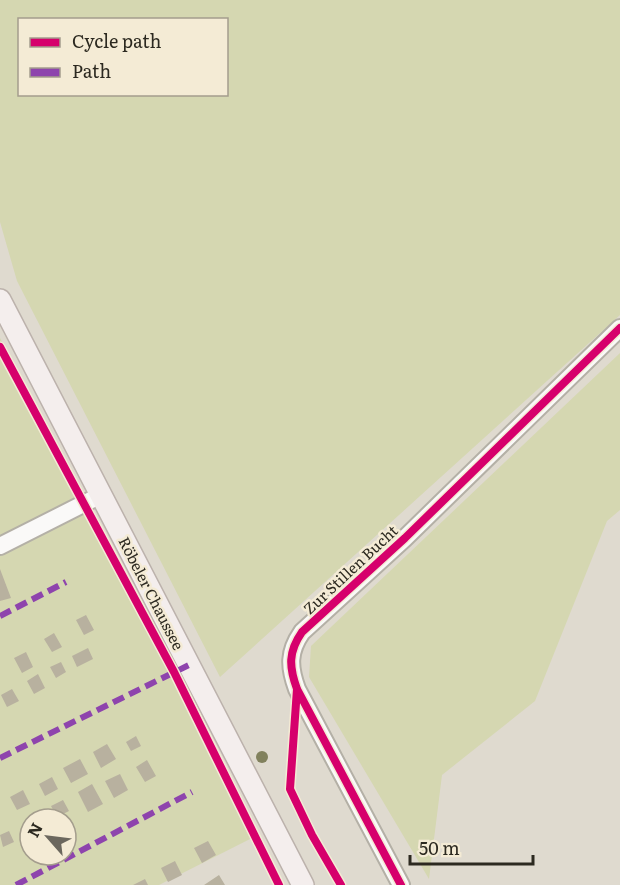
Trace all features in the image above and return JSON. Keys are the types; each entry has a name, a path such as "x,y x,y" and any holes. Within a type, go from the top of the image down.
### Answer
{"main road":[{"name":"Röbeler Chaussee","path":"0,300 303,885"}],"street":[{"name":"Zur Stillen Bucht","path":"401,885 297,689 290,662 291,650 302,632 405,538 620,328"},
{"path":"0,546 101,495"}],"green space":[{"path":"0,0 620,0 620,315 220,677 17,281 0,222"},
{"path":"0,338 191,698 258,835 159,885 0,885"},
{"path":"620,353 620,510 607,521 535,701 442,775 429,879 309,677 311,646"}],"building":[{"path":"0,569 11,598 0,601"},
{"path":"86,615 94,630 84,635 76,620"},
{"path":"54,633 62,647 52,652 44,639"},
{"path":"88,648 93,659 77,667 72,656"},
{"path":"26,652 33,667 22,673 14,658"},
{"path":"61,662 66,672 56,678 50,667"},
{"path":"38,674 45,688 34,694 27,681"},
{"path":"12,689 19,701 7,707 1,695"},
{"path":"136,736 141,746 131,751 126,742"},
{"path":"107,744 116,759 101,768 93,752"},
{"path":"80,759 88,774 71,783 63,768"},
{"path":"147,760 156,776 145,782 136,767"},
{"path":"120,774 128,790 114,798 105,781"},
{"path":"52,777 58,789 45,796 39,784"},
{"path":"92,784 103,804 88,812 78,792"},
{"path":"23,790 30,804 18,807 17,810 10,797"},
{"path":"63,800 67,807 52,807"},
{"path":"9,831 14,842 3,847 0,835"},
{"path":"208,841 216,855 202,863 194,848"},
{"path":"175,861 182,875 168,882 161,868"},
{"path":"219,875 225,885 204,885"},
{"path":"145,879 148,885 133,885"}],"marked path":[{"path":"0,616 66,582"},
{"path":"0,758 189,665"},
{"path":"16,885 192,792"}],"cycle path":[{"path":"401,885 297,689 291,667 294,646 302,632 405,538 620,328"},
{"path":"0,347 174,672 279,885"},
{"path":"297,689 290,789 312,835 341,885"}]}
